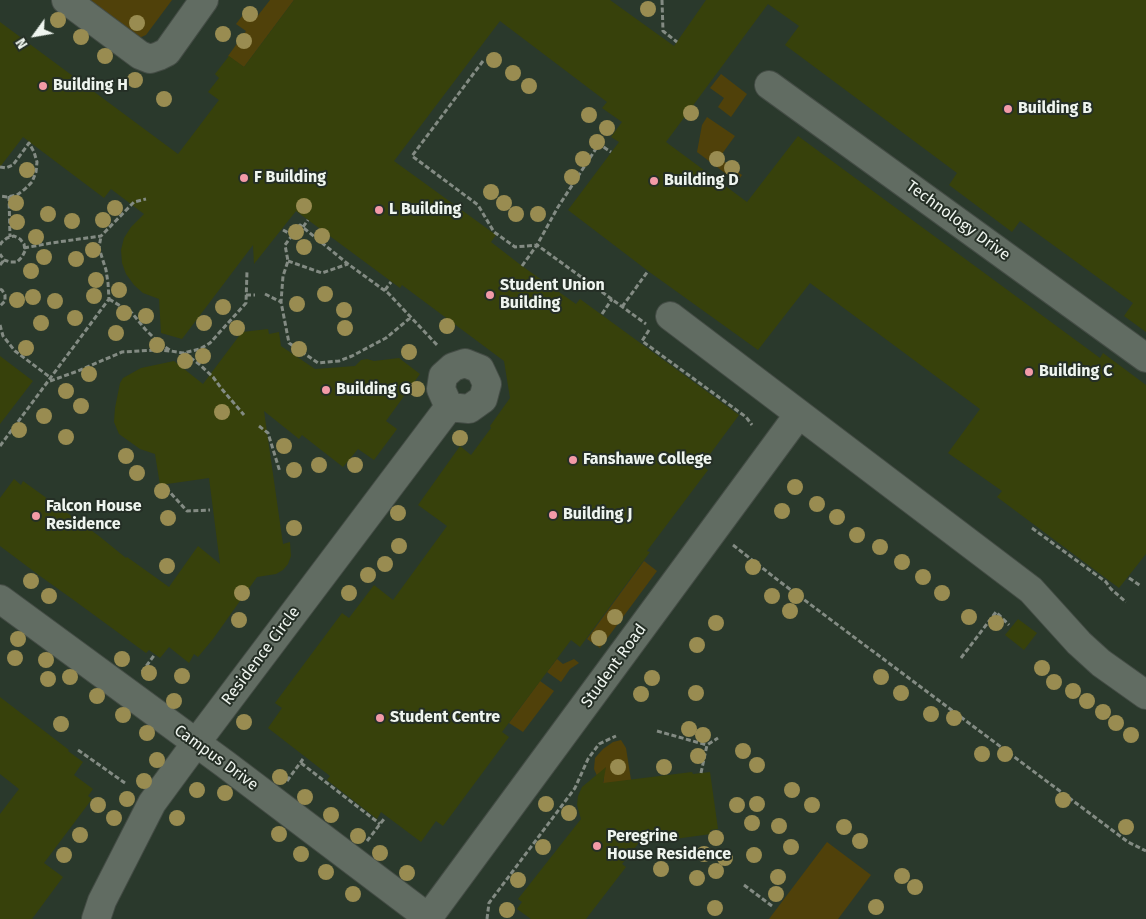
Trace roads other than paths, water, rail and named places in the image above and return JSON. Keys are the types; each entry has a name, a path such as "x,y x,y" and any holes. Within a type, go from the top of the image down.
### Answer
{"lane":[{"path":"66,0 140,55 150,59 167,52 204,0"},
{"name":"Technology Drive","path":"769,85 1146,358"},
{"path":"670,316 1031,590 1079,643 1101,663 1146,695"},
{"path":"465,363 480,368 487,384 483,399 469,409 449,407 440,389 443,376 453,367 465,363"},
{"name":"Residence Circle","path":"96,919 102,900 152,803 449,407"},
{"name":"Student Road","path":"429,918 799,414"},
{"name":"Campus Drive","path":"0,599 241,776 429,918"}],"place":[{"name":"Building H","path":"43,86"},
{"name":"Building B","path":"1008,109"},
{"name":"F Building","path":"244,178"},
{"name":"Building D","path":"654,181"},
{"name":"L Building","path":"379,210"},
{"name":"Student Union Building","path":"490,295"},
{"name":"Building C","path":"1029,372"},
{"name":"Building G","path":"326,390"},
{"name":"Fanshawe College","path":"573,460"},
{"name":"Building J","path":"553,515"},
{"name":"Falcon House Residence","path":"36,516"},
{"name":"Student Centre","path":"380,718"},
{"name":"Peregrine House Residence","path":"597,846"}]}
